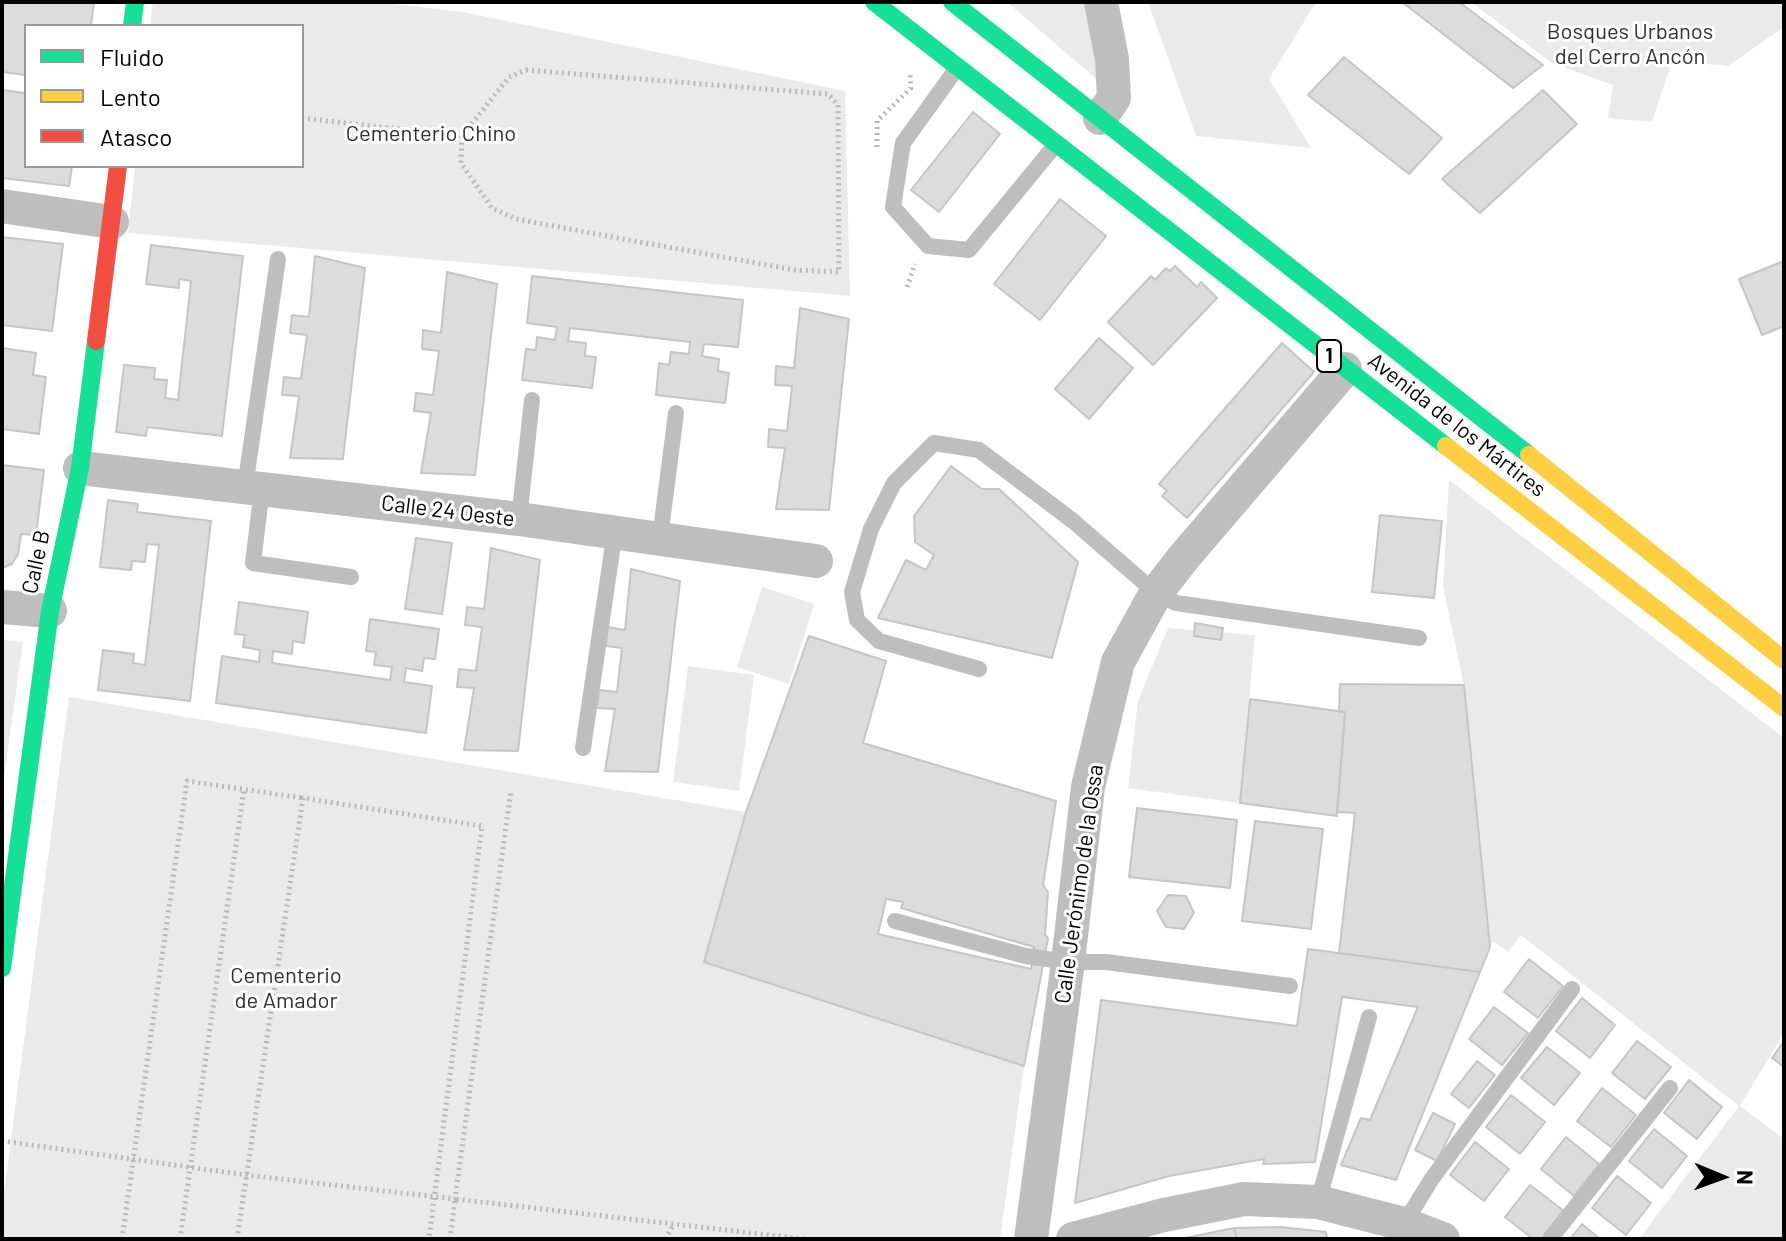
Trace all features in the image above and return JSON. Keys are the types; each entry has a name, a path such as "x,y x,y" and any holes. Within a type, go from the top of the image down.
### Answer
{"main road":[{"path":"132,24 135,2"},
{"name":"Avenida de los Mártires","path":"874,2 1784,708"},
{"name":"Avenida de los Mártires","path":"952,2 1478,414 1784,660"},
{"name":"Calle B","path":"2,968 50,611 80,468 118,168"}],"street":[{"path":"1100,118 1114,98 1112,59 1101,2"},
{"path":"2,206 112,222"},
{"name":"Calle Jerónimo de la Ossa","path":"1031,1239 1088,787 1118,662 1156,593 1345,369"},
{"name":"Calle 24 Oeste","path":"80,468 615,531 816,561"},
{"path":"2,607 50,611"},
{"path":"1073,1239 1164,1215 1244,1199 1318,1202 1404,1224 1443,1239"}],"lane":[{"path":"958,67 903,143 893,207 928,246 969,250 1057,142"},
{"path":"278,259 253,488 253,563 351,577"},
{"path":"519,519 532,400"},
{"path":"660,538 676,413"},
{"path":"979,669 879,641 857,620 852,592 871,529 894,483 934,443 979,450 1073,521 1156,593 1176,603 1419,638"},
{"path":"583,748 615,531"},
{"path":"895,921 1026,956 1068,962 1106,962 1290,986"},
{"path":"1404,1224 1431,1180 1572,989"},
{"path":"1318,1202 1369,1017"},
{"path":"1550,1239 1670,1088"}],"path":[{"path":"526,70 828,94 838,105 839,272 795,270 516,219 492,208 461,163 462,136 509,77 526,70"},
{"path":"304,118 462,136"},
{"path":"122,1239 187,781 482,826 429,1239"},
{"path":"180,1239 244,789"},
{"path":"450,1239 511,790"},
{"path":"237,1239 303,798"},
{"path":"2,1141 246,1175 804,1239"},
{"path":"665,1239 674,1224"}],"green space":[{"name":"Cementerio Chino","path":"153,2 375,2 463,12 845,91 850,296 128,233 135,168 304,168 304,24 150,24"},
{"path":"1007,2 1091,2 1123,102"},
{"path":"1148,2 1316,2 1269,79 1311,148 1196,136"},
{"name":"Bosques Urbanos del Cerro Ancón","path":"1471,2 1784,2 1784,27 1728,66 1672,61 1652,122 1608,118 1613,85 1552,63"},
{"path":"1449,480 1784,738 1784,1033 1740,1106 1784,1139 1784,1239 1639,1239 1739,1106 1521,935 1508,952 1493,941 1490,947 1464,686 1443,586"},
{"path":"762,587 814,604 789,684 737,667"},
{"path":"1168,628 1255,635 1240,803 1128,788 1138,701"},
{"path":"2,640 23,642 2,791"},
{"path":"688,666 754,675 739,791 673,782"},
{"name":"Cementerio de Amador","path":"69,697 746,812 705,962 1024,1066 1000,1239 2,1239 2,1208"}],"building":[{"path":"2,2 94,2 91,24 24,24 24,75 2,72"},
{"path":"1402,2 1459,2 1543,65 1513,88"},
{"path":"1344,57 1442,138 1409,174 1308,95"},
{"path":"2,90 24,93 24,168 72,168 69,186 2,178"},
{"path":"1543,90 1577,124 1480,213 1442,179"},
{"path":"973,112 1000,134 939,212 911,190"},
{"path":"1060,199 1106,236 1040,320 994,284"},
{"path":"2,237 63,244 52,331 2,325"},
{"path":"151,245 243,256 222,436 147,427 146,436 116,432 124,365 155,368 154,379 167,380 165,398 178,400 191,281 179,279 179,288 146,284"},
{"path":"315,256 365,268 343,459 290,458 299,396 282,395 284,377 301,379 307,335 290,333 292,315 309,317"},
{"path":"1784,261 1784,326 1762,335 1739,279"},
{"path":"1175,266 1197,287 1201,282 1217,298 1153,365 1108,322 1151,276 1155,280 1166,268 1170,271"},
{"path":"447,272 497,284 475,475 421,473 431,413 414,411 416,393 433,395 439,351 422,349 423,330 441,333"},
{"path":"532,276 743,300 738,347 704,344 702,356 719,359 718,371 729,373 725,403 656,395 659,363 669,365 671,352 689,354 690,342 570,328 568,341 586,343 585,356 596,357 592,388 522,380 526,349 536,350 537,337 555,340 557,327 527,323"},
{"path":"800,308 849,319 829,510 776,509 785,448 768,447 769,429 787,431 792,386 775,385 776,366 794,368"},
{"path":"1099,338 1133,368 1089,419 1055,389"},
{"path":"1282,343 1314,372 1187,518 1162,496 1167,491 1159,484"},
{"path":"2,348 36,353 33,375 46,377 39,434 2,429"},
{"path":"2,465 44,470 36,535 21,534 18,554 12,564 3,568"},
{"path":"951,466 982,489 999,489 1078,562 1052,658 878,618 906,560 926,570 934,555 915,542 914,516"},
{"path":"108,500 138,504 137,512 211,521 190,701 98,690 103,650 134,654 133,663 145,665 159,545 147,544 145,562 132,561 131,570 100,567"},
{"path":"1380,515 1442,521 1434,598 1372,592"},
{"path":"416,538 452,543 442,614 405,609"},
{"path":"491,548 540,560 518,751 464,750 474,688 457,687 459,669 476,671 482,627 465,625 467,607 484,609"},
{"path":"631,569 680,581 658,772 605,771 615,709 597,708 599,690 617,692 622,648 606,646 607,627 625,630"},
{"path":"239,602 308,612 304,643 293,641 292,654 273,651 272,663 390,680 392,667 374,665 376,652 366,651 370,619 439,629 435,659 424,658 422,671 406,668 404,682 432,686 426,733 216,703 222,656 259,662 260,650 243,647 245,635 235,634"},
{"path":"1195,623 1223,628 1221,640 1194,636"},
{"path":"809,636 886,661 863,743 1056,801 1043,885 1048,892 1045,935 1048,938 1024,1066 704,962 746,812","holes":["886,899 903,902 901,908 1034,947 1031,969 878,934"]},
{"path":"1340,684 1464,685 1490,947 1480,972 1339,953 1355,813 1337,812 1345,712 1339,712"},
{"path":"1250,699 1345,712 1337,816 1240,803"},
{"path":"1137,808 1237,820 1230,888 1129,877"},
{"path":"1255,821 1323,829 1311,929 1242,921"},
{"path":"1168,895 1186,896 1194,913 1184,929 1166,927 1157,911"},
{"path":"1308,949 1480,972 1396,1180 1341,1165 1361,1118 1370,1120 1418,1007 1342,997 1315,1162 1263,1164 1264,1159 1169,1176 1075,1203 1101,1000 1297,1026"},
{"path":"1529,959 1563,986 1538,1018 1504,992"},
{"path":"1582,998 1615,1025 1590,1058 1556,1031"},
{"path":"1494,1007 1528,1033 1502,1065 1469,1039"},
{"path":"1637,1041 1671,1067 1645,1099 1612,1073"},
{"path":"1784,1041 1784,1067 1772,1058"},
{"path":"1547,1047 1580,1073 1554,1105 1521,1078"},
{"path":"1477,1061 1495,1075 1469,1108 1451,1094"},
{"path":"1689,1080 1722,1107 1697,1139 1664,1113"},
{"path":"1602,1088 1636,1115 1611,1147 1577,1121"},
{"path":"1511,1095 1545,1122 1520,1154 1486,1127"},
{"path":"1433,1113 1455,1124 1437,1161 1415,1150"},
{"path":"1654,1129 1687,1156 1662,1188 1629,1161"},
{"path":"1566,1137 1599,1164 1574,1196 1541,1169"},
{"path":"1475,1142 1509,1169 1484,1201 1450,1175"},
{"path":"1617,1176 1651,1203 1626,1235 1592,1208"},
{"path":"1530,1185 1564,1211 1542,1239 1533,1239 1505,1217"},
{"path":"1582,1224 1600,1239 1570,1239"},
{"path":"1281,1227 1326,1232 1327,1239 1237,1239 1234,1228"},
{"path":"1234,1228 1237,1239 1180,1239"}],"traffic: fast":[{"path":"132,24 135,2"},
{"path":"874,2 1446,446"},
{"path":"952,2 1529,455"},
{"path":"2,968 50,611 80,468 96,341"}],"traffic: slow":[{"path":"1446,446 1784,708"},
{"path":"1529,455 1784,660"}],"traffic: jam":[{"path":"96,341 118,168"}]}
